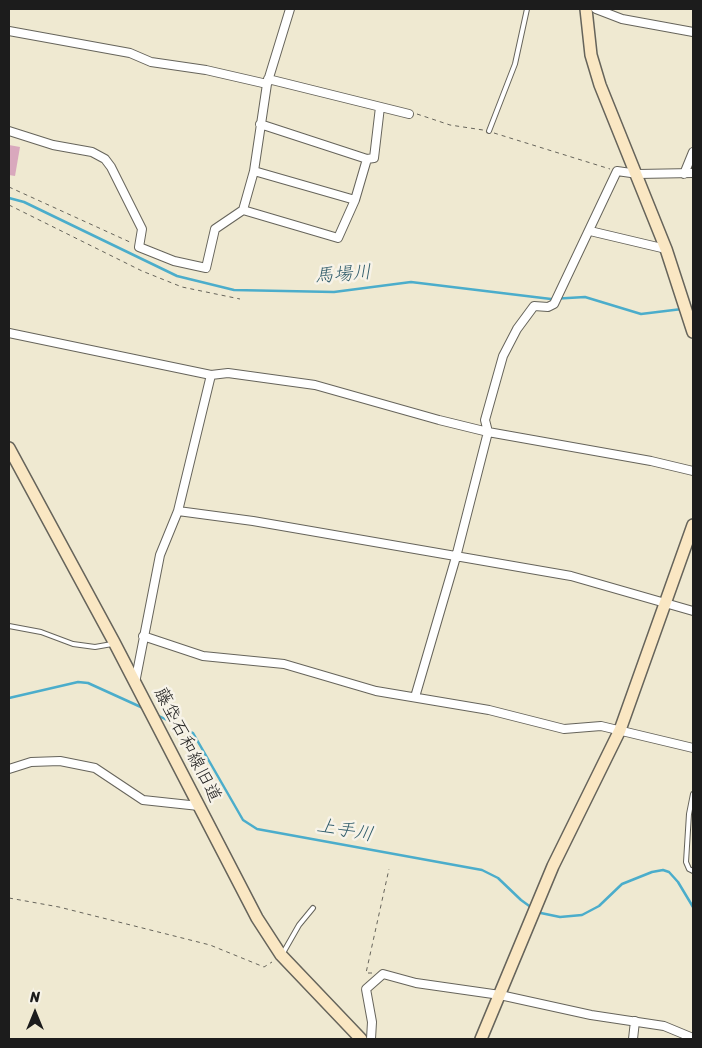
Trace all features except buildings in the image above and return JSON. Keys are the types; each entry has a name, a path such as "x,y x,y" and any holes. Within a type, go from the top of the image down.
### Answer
{"street":[{"path":"9,131 53,145 92,152 105,159 112,167 142,229 139,247 174,261 206,268 215,229 243,210 254,171 268,82 290,9"},
{"path":"586,9 591,55 600,85 638,174 666,249 693,332"},
{"path":"596,9 622,19 693,32"},
{"path":"9,31 130,53 151,62 268,82 409,114"},
{"path":"260,124 367,159 374,158 380,107"},
{"path":"684,174 693,152"},
{"path":"243,210 338,238 355,200 367,159"},
{"path":"254,171 355,200"},
{"path":"416,697 456,557 488,432 485,420 503,356 534,306 548,307 554,304 617,171 638,174 693,173"},
{"path":"590,231 666,249"},
{"path":"9,333 211,375 228,373 315,385 488,432 651,461 693,471"},
{"path":"135,684 160,554 178,512 211,375"},
{"name":"藤垈石和線旧道","path":"9,448 114,642 257,918 282,955 361,1039"},
{"path":"178,512 253,521 571,576 693,611"},
{"path":"481,1039 533,910 620,730 693,525"},
{"path":"143,636 203,656 284,664 376,691 488,710 564,729 600,726 693,748"},
{"path":"9,769 31,762 60,761 86,766 95,768 143,800 199,806"},
{"path":"371,1039 372,1022 366,989 382,974 416,983 500,995 591,1015 664,1026 693,1038"},
{"path":"632,1039 635,1021"}],"lane":[{"path":"489,131 515,64 527,9"},
{"path":"9,626 41,632 73,644 95,647 114,642"},
{"path":"693,794 689,814 686,862 689,869 693,871"},
{"path":"282,955 298,925 313,908"}],"path":[{"path":"409,114 418,114 450,124 489,131 617,171"},
{"path":"9,187 139,247"},
{"path":"9,205 142,271 182,286 240,299"},
{"path":"382,974 366,973 389,869"},
{"path":"9,898 59,908 210,945 264,967 282,955"}],"waterway":[{"name":"馬場川","path":"9,198 24,202 177,276 234,290 334,292 411,282 551,299 585,297 641,314 682,309"},
{"name":"上手川","path":"9,698 78,682 88,683 143,708"},
{"name":"上手川","path":"157,715 193,733 243,820 257,829 482,870 498,878 532,908"},
{"name":"上手川","path":"536,912 560,917 582,915 599,906 622,884 652,872 663,870 669,872 678,882 693,907"}]}
